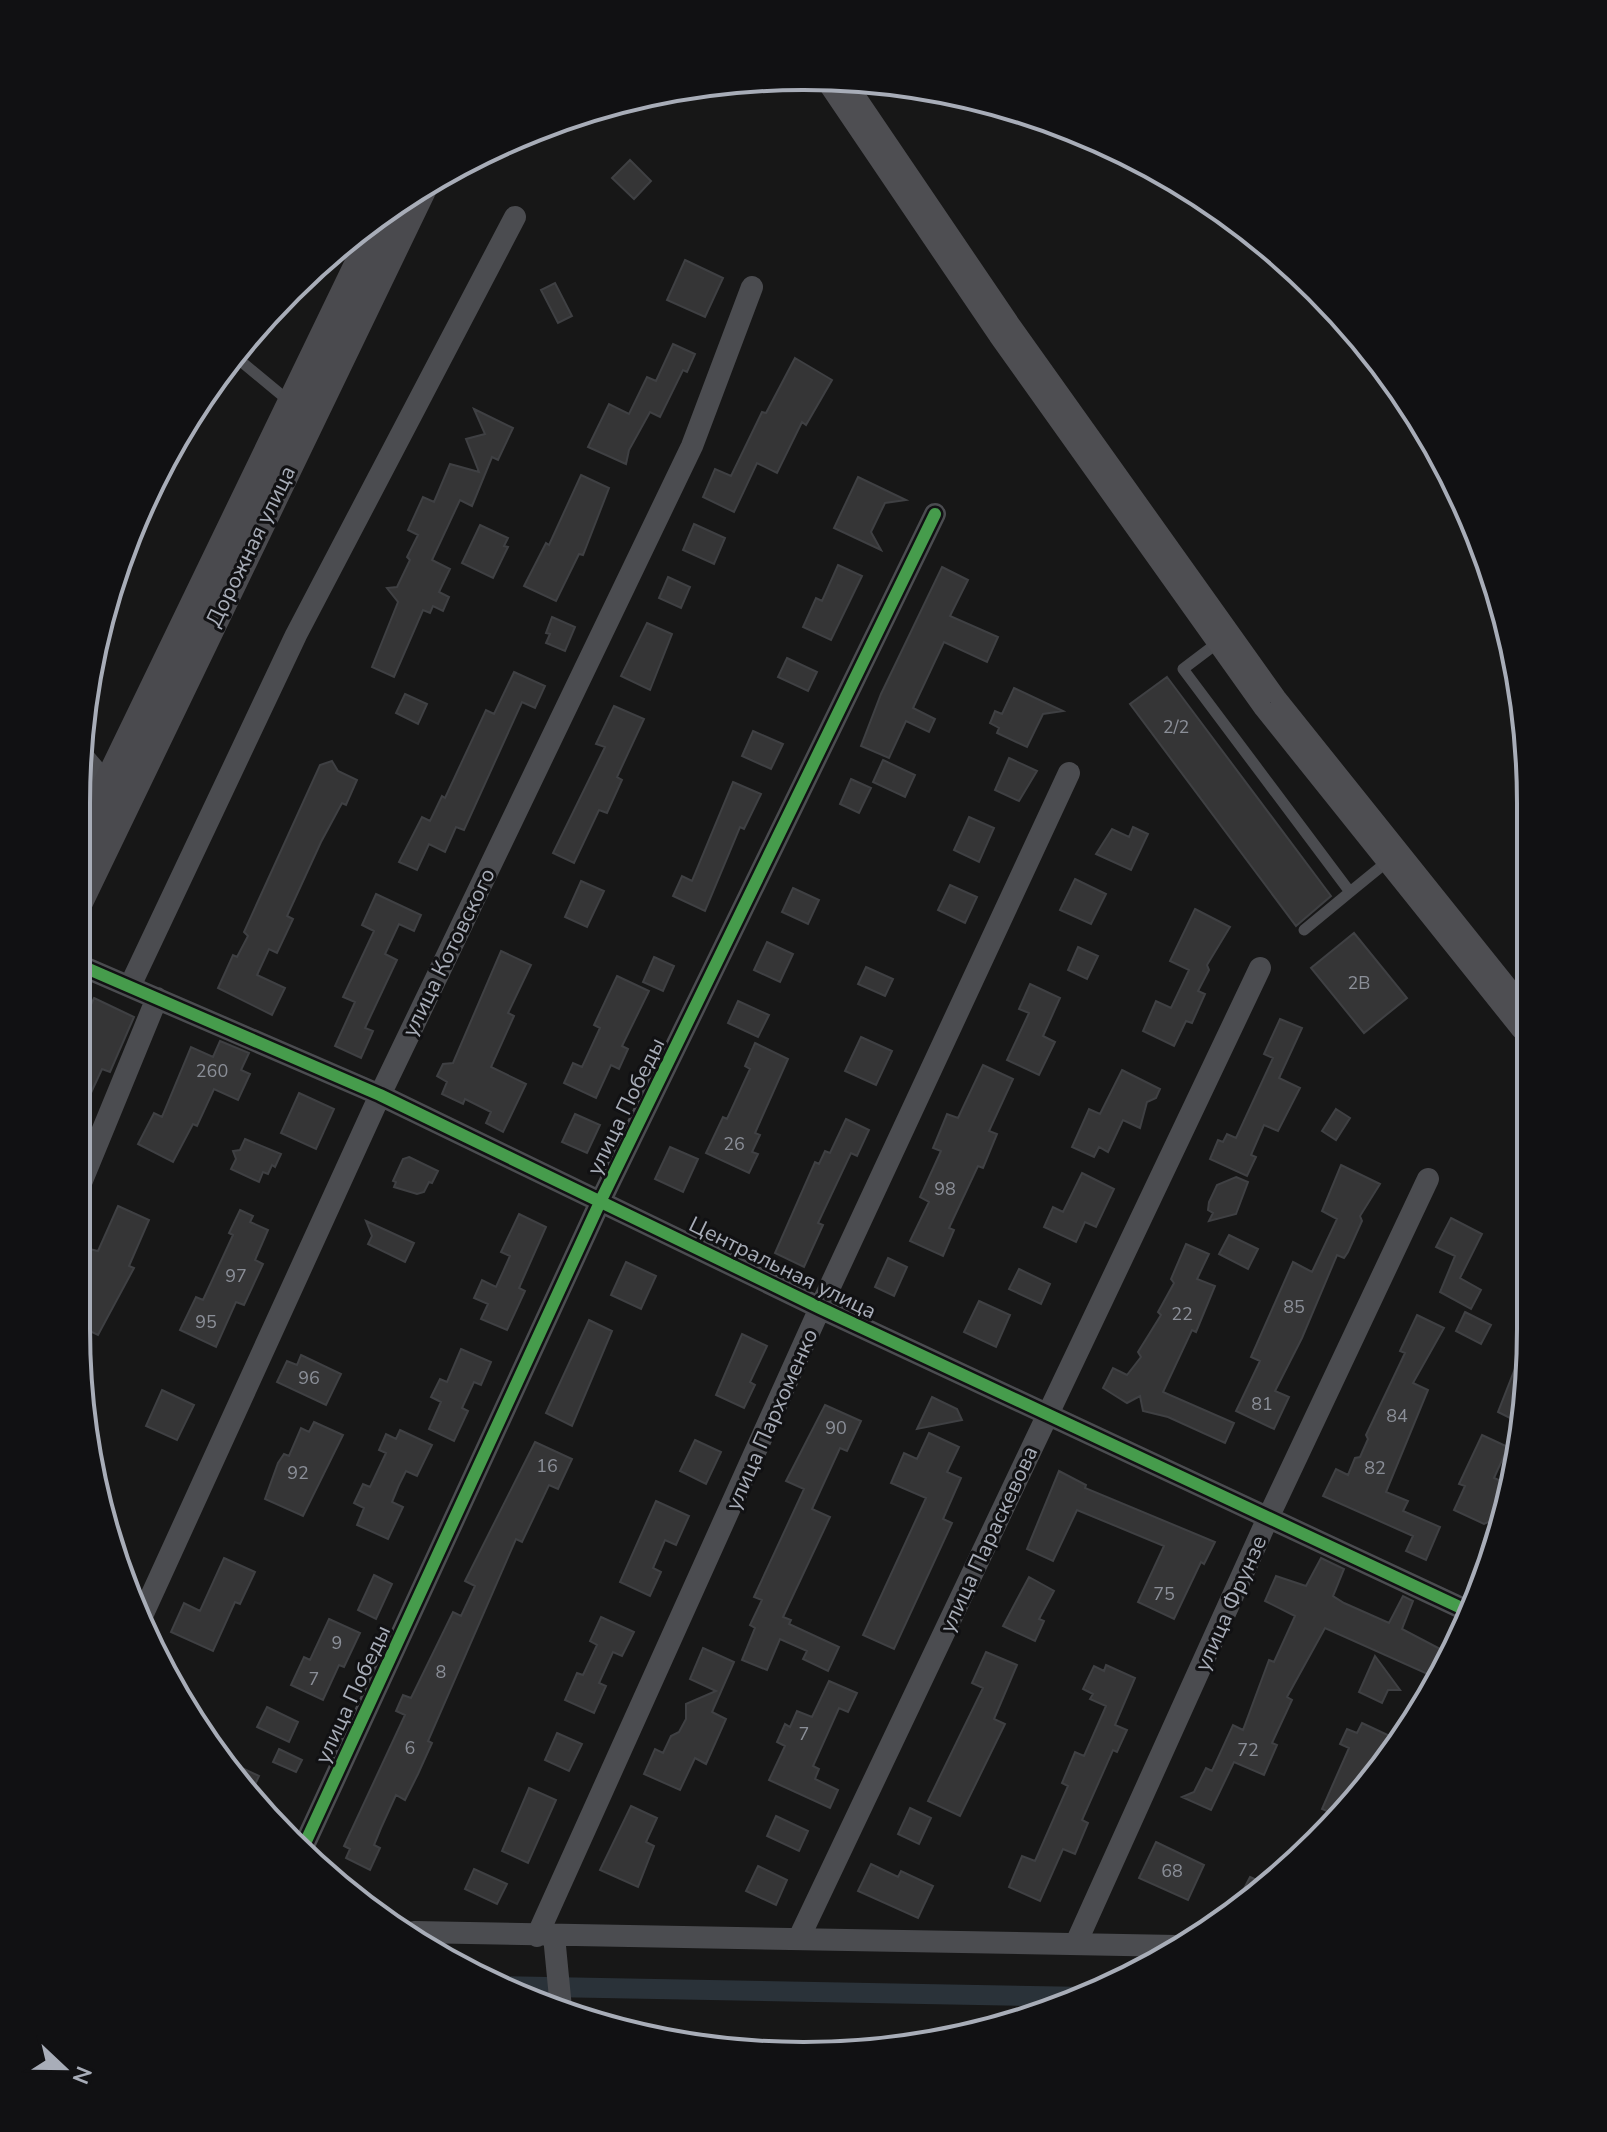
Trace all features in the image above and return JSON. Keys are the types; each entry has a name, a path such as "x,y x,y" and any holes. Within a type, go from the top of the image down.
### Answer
{"highway":[{"path":"843,92 1005,331 1270,703 1517,1012"},
{"path":"870,94 1014,325 1280,696 1517,992"}],"main road":[{"name":"Дорожная улица","path":"90,831 118,792 413,207"},
{"name":"Дорожная улица","path":"90,868 118,792 375,233"}],"street":[{"path":"130,986 296,635 515,217"},
{"name":"улица Котовского","path":"146,1607 380,1095 692,446 752,287"},
{"name":"улица Победы","path":"306,1840 601,1200 935,514"},
{"path":"92,765 118,792"},
{"name":"улица Пархоменко","path":"559,1999 545,1936 820,1308 1069,773"},
{"name":"улица Параскевова","path":"799,1938 1260,968"},
{"name":"Центральная улица","path":"90,969 380,1095 820,1308 1267,1520 1460,1608"},
{"path":"90,1161 157,998"},
{"name":"улица Фрунзе","path":"1077,1941 1267,1520 1428,1179"},
{"path":"424,1932 1077,1941 1158,1947"}],"lane":[{"path":"242,363 293,405"},
{"path":"1223,638 1183,669 1350,892"},
{"path":"1304,930 1393,857"}],"building":[{"path":"630,160 651,181 634,199 612,178"},
{"path":"685,260 723,278 705,317 667,300"},
{"path":"555,283 572,316 558,323 541,290"},
{"path":"673,344 695,354 687,372 683,370 660,417 650,412 629,450 626,464 588,447 609,404 629,414 647,377 656,381"},
{"path":"795,358 832,380 806,425 802,422 777,473 757,463 734,512 703,497 715,469 731,476 762,412 766,413"},
{"path":"474,409 513,428 498,460 492,457 472,506 460,500 432,560 450,569 439,592 449,597 443,611 433,606 430,613 423,610 394,677 372,667 398,602 387,588 397,587 410,560 407,557 418,535 408,530 423,497 434,502 450,464 479,472 466,439 485,434"},
{"path":"581,475 609,488 583,555 579,554 556,601 524,586 546,543 549,545"},
{"path":"858,477 906,500 885,503 871,532 881,550 834,528"},
{"path":"694,524 725,538 714,564 683,550"},
{"path":"480,525 508,538 504,546 508,547 493,578 462,563"},
{"path":"838,565 862,576 831,640 803,627 816,598 822,601"},
{"path":"942,567 968,580 950,616 998,637 987,662 944,642 913,708 935,719 929,732 906,721 889,758 861,746 881,694"},
{"path":"668,577 690,587 681,608 659,598"},
{"path":"552,617 575,627 565,651 546,643"},
{"path":"647,623 672,634 650,690 621,676"},
{"path":"787,658 817,672 808,691 778,677"},
{"path":"514,672 545,686 535,708 522,702 464,830 456,827 445,852 429,844 417,870 399,862 422,817 430,821 442,796 445,798 486,710 494,714"},
{"path":"1167,677 1331,896 1296,926 1130,704"},
{"path":"1014,688 1063,711 1043,714 1027,747 997,733 999,728 990,723 995,711 1002,714"},
{"path":"405,694 427,704 418,724 396,713"},
{"path":"614,706 644,719 617,777 622,780 607,813 599,810 574,863 553,853 605,747 596,744"},
{"path":"753,731 783,744 771,769 742,756"},
{"path":"1009,758 1037,771 1019,801 995,790"},
{"path":"883,760 915,775 905,797 873,782"},
{"path":"332,761 338,771 357,780 346,805 342,803 321,842 287,916 293,919 277,953 269,949 257,975 285,988 272,1015 218,988 233,955 237,957 248,936 244,932 320,765"},
{"path":"851,779 871,788 859,813 840,804"},
{"path":"733,782 761,794 744,829 740,827 705,911 673,896 682,876 692,881"},
{"path":"969,817 994,828 979,862 954,850"},
{"path":"1133,827 1148,834 1131,870 1096,854 1112,829 1129,837"},
{"path":"1075,879 1106,894 1091,924 1060,910"},
{"path":"581,881 604,891 587,927 565,917"},
{"path":"950,885 977,897 965,923 938,910"},
{"path":"793,888 819,900 808,924 782,912"},
{"path":"376,894 421,915 414,931 399,924 385,954 397,960 365,1028 373,1031 361,1058 335,1046 355,1002 343,997 374,931 362,925"},
{"path":"1195,909 1230,927 1207,965 1209,970 1198,991 1205,994 1192,1023 1186,1021 1174,1046 1143,1031 1156,1001 1171,1008 1189,970 1170,961"},
{"path":"1354,933 1407,998 1364,1033 1311,968"},
{"path":"767,942 793,954 780,982 754,970"},
{"path":"1078,947 1098,956 1087,979 1068,970"},
{"path":"501,951 531,965 508,1013 514,1016 491,1067 526,1084 503,1132 486,1123 491,1112 465,1099 463,1104 442,1094 447,1082 437,1076 443,1064 453,1063"},
{"path":"654,957 674,966 663,991 643,982"},
{"path":"866,967 893,979 885,996 858,984"},
{"path":"617,976 649,991 622,1046 628,1049 619,1069 611,1065 596,1098 564,1083 573,1063 582,1067 600,1028 594,1025"},
{"path":"1030,984 1060,998 1043,1036 1055,1042 1039,1075 1007,1060 1029,1013 1019,1009"},
{"path":"94,998 134,1017 110,1072 102,1069 90,1095 90,1007"},
{"path":"738,1001 769,1015 758,1037 728,1023"},
{"path":"1280,1019 1302,1028 1279,1078 1300,1088 1278,1131 1264,1125 1251,1155 1256,1157 1247,1176 1210,1159 1218,1140 1223,1142 1227,1134 1236,1138 1273,1058 1264,1054"},
{"path":"861,1037 892,1051 876,1085 845,1071"},
{"path":"220,1041 249,1053 241,1070 250,1074 238,1100 214,1089 197,1126 193,1124 173,1162 138,1144 154,1113 162,1117 191,1047 213,1057"},
{"path":"755,1043 788,1059 755,1133 760,1135 752,1152 758,1154 749,1173 706,1153 723,1117 727,1119 750,1069 745,1066"},
{"path":"983,1065 1013,1079 989,1131 997,1134 983,1168 978,1166 949,1228 954,1230 943,1256 910,1241 929,1202 920,1197 941,1151 933,1148 947,1114 958,1118"},
{"path":"1122,1070 1160,1089 1156,1098 1147,1102 1140,1128 1123,1120 1108,1152 1099,1147 1094,1157 1072,1147 1089,1109 1100,1114"},
{"path":"299,1093 334,1109 316,1149 281,1133"},
{"path":"1336,1109 1350,1118 1336,1140 1322,1131"},
{"path":"575,1114 600,1125 587,1153 562,1142"},
{"path":"846,1119 869,1130 857,1156 851,1153 818,1223 823,1225 804,1267 775,1253 815,1162 819,1164 825,1151 830,1153"},
{"path":"245,1139 281,1154 275,1167 272,1165 268,1174 263,1172 259,1182 231,1169 236,1159 233,1151 240,1150"},
{"path":"670,1147 698,1159 683,1192 655,1179"},
{"path":"409,1157 438,1171 424,1192 417,1194 394,1187 396,1182 393,1181 403,1159"},
{"path":"1341,1165 1380,1184 1360,1216 1362,1221 1348,1252 1344,1258 1337,1255 1302,1338 1275,1391 1289,1397 1274,1429 1236,1411 1260,1361 1251,1357 1293,1262 1312,1272 1337,1219 1322,1211"},
{"path":"1082,1173 1114,1189 1096,1227 1085,1222 1076,1242 1044,1227 1053,1207 1063,1212"},
{"path":"1236,1177 1248,1182 1236,1214 1209,1221 1213,1213 1208,1210 1209,1202 1217,1185"},
{"path":"118,1206 149,1220 129,1266 134,1268 98,1335 90,1331 90,1249 98,1251"},
{"path":"240,1210 253,1216 250,1222 268,1230 255,1260 263,1264 244,1305 236,1302 216,1347 180,1330 196,1297 203,1300 233,1235 229,1233"},
{"path":"519,1214 546,1227 519,1288 525,1291 507,1330 481,1319 488,1304 474,1298 482,1280 496,1287 510,1256 501,1252"},
{"path":"1451,1218 1482,1234 1460,1278 1481,1290 1471,1309 1440,1292 1455,1256 1436,1247"},
{"path":"366,1221 414,1243 405,1262 368,1244 372,1236"},
{"path":"1229,1235 1258,1249 1248,1269 1219,1254"},
{"path":"1186,1244 1209,1254 1197,1279 1215,1286 1196,1332 1192,1330 1163,1392 1234,1423 1225,1443 1168,1417 1143,1411 1140,1396 1127,1403 1103,1388 1113,1368 1127,1375 1141,1357 1138,1352 1161,1315 1158,1312 1174,1283 1171,1279"},
{"path":"888,1258 907,1267 894,1296 875,1287"},
{"path":"626,1262 656,1276 641,1309 611,1295"},
{"path":"1019,1269 1050,1284 1041,1304 1009,1289"},
{"path":"979,1301 1010,1315 996,1347 964,1332"},
{"path":"1465,1312 1491,1325 1481,1344 1456,1331"},
{"path":"1417,1315 1444,1328 1413,1383 1428,1390 1386,1492 1408,1501 1403,1511 1440,1527 1426,1560 1406,1551 1413,1536 1323,1496 1336,1469 1348,1475 1355,1458 1360,1457 1368,1439 1366,1435 1405,1353 1400,1351"},
{"path":"589,1320 612,1331 572,1426 546,1413"},
{"path":"742,1334 767,1346 750,1382 755,1385 744,1408 716,1395"},
{"path":"461,1349 491,1362 481,1385 474,1382 462,1408 468,1411 454,1441 429,1429 441,1402 431,1397 440,1379 447,1382"},
{"path":"301,1355 341,1374 326,1405 277,1382 287,1361 297,1365"},
{"path":"1515,1368 1511,1419 1498,1412"},
{"path":"162,1390 194,1405 177,1440 146,1426"},
{"path":"932,1397 957,1409 962,1420 917,1429"},
{"path":"825,1405 861,1421 847,1451 840,1448 812,1509 830,1517 783,1617 791,1620 789,1624 839,1647 828,1671 803,1659 807,1651 780,1639 767,1670 742,1660 755,1628 750,1625 762,1600 754,1597 804,1489 786,1481"},
{"path":"314,1422 343,1435 303,1516 265,1499 278,1463 284,1454 289,1456 301,1428 309,1432"},
{"path":"400,1430 432,1445 417,1476 406,1471 399,1485 392,1502 403,1507 388,1539 357,1525 364,1508 354,1503 363,1484 370,1487 386,1453 379,1450 386,1434 396,1439"},
{"path":"929,1433 959,1447 947,1472 961,1478 943,1519 952,1523 894,1649 863,1635 926,1498 891,1483 904,1453 917,1459"},
{"path":"1482,1435 1507,1446 1494,1478 1500,1481 1490,1521 1484,1524 1454,1510 1465,1486 1459,1484"},
{"path":"695,1440 721,1452 706,1484 680,1471"},
{"path":"535,1442 572,1459 558,1489 549,1485 522,1542 516,1539 428,1741 432,1743 418,1774 405,1800 396,1795 381,1828 374,1845 380,1848 370,1870 346,1858 350,1849 344,1846 405,1715 396,1711 403,1695 411,1698 453,1612 461,1616 475,1586 465,1581"},
{"path":"1059,1471 1086,1485 1085,1488 1215,1542 1204,1564 1201,1562 1174,1619 1138,1602 1164,1546 1077,1510 1053,1561 1027,1549"},
{"path":"656,1501 689,1516 676,1545 665,1540 653,1568 661,1572 650,1596 620,1582"},
{"path":"224,1558 255,1572 240,1604 235,1602 213,1651 171,1632 184,1603 200,1611"},
{"path":"1321,1558 1344,1569 1333,1596 1344,1603 1389,1623 1403,1596 1413,1601 1402,1629 1440,1649 1427,1674 1325,1628 1287,1697 1292,1700 1272,1743 1277,1745 1264,1775 1234,1762 1211,1810 1182,1797 1194,1792 1206,1768 1212,1771 1233,1725 1243,1730 1269,1660 1274,1662 1295,1616 1265,1601 1276,1576 1306,1586"},
{"path":"374,1575 392,1584 376,1619 358,1610"},
{"path":"1029,1577 1054,1591 1039,1619 1044,1621 1035,1641 1003,1626"},
{"path":"601,1617 634,1632 622,1656 613,1652 599,1683 606,1686 594,1713 565,1700 577,1673 583,1675 597,1645 590,1641"},
{"path":"329,1619 360,1633 344,1667 339,1665 323,1700 291,1685 304,1657 310,1660"},
{"path":"703,1648 734,1662 712,1712 726,1719 706,1764 695,1758 680,1790 644,1774 655,1749 663,1753 671,1736 679,1732 686,1719 686,1704 716,1691 690,1679"},
{"path":"986,1652 1017,1665 994,1719 1005,1724 960,1816 928,1801 983,1688 972,1683"},
{"path":"1375,1656 1400,1690 1388,1690 1382,1703 1359,1692"},
{"path":"1106,1665 1135,1678 1115,1725 1127,1730 1117,1752 1113,1750 1082,1820 1088,1823 1075,1854 1063,1849 1040,1901 1009,1887 1022,1856 1035,1861 1068,1786 1062,1783 1075,1752 1084,1756 1106,1706 1090,1699 1093,1694 1083,1689 1094,1666 1104,1671"},
{"path":"829,1681 857,1693 848,1712 839,1708 813,1766 819,1769 815,1779 838,1790 830,1808 769,1780 785,1746 777,1742 785,1724 790,1727 797,1711 812,1717"},
{"path":"267,1707 298,1722 289,1742 257,1727"},
{"path":"1362,1723 1389,1736 1328,1812 1322,1809 1349,1748 1340,1744 1347,1729 1357,1733"},
{"path":"557,1733 582,1744 569,1771 545,1760"},
{"path":"279,1749 302,1760 296,1772 273,1762"},
{"path":"241,1767 259,1776 255,1785"},
{"path":"529,1788 556,1800 528,1863 502,1851"},
{"path":"631,1806 657,1818 646,1842 654,1846 638,1887 600,1870"},
{"path":"910,1808 931,1818 919,1844 898,1834"},
{"path":"776,1816 808,1831 799,1851 767,1836"},
{"path":"1156,1842 1204,1865 1188,1900 1139,1878"},
{"path":"871,1864 898,1877 901,1871 933,1886 918,1918 858,1891"},
{"path":"758,1866 787,1880 776,1905 746,1891"},
{"path":"474,1869 507,1884 497,1904 465,1889"},
{"path":"1250,1877 1256,1880 1243,1891"}],"waterway":[{"path":"527,1987 1054,1996"}],"cycle path":[{"path":"306,1840 601,1200 935,514"},
{"path":"90,970 380,1095 820,1308 1460,1608"}]}
